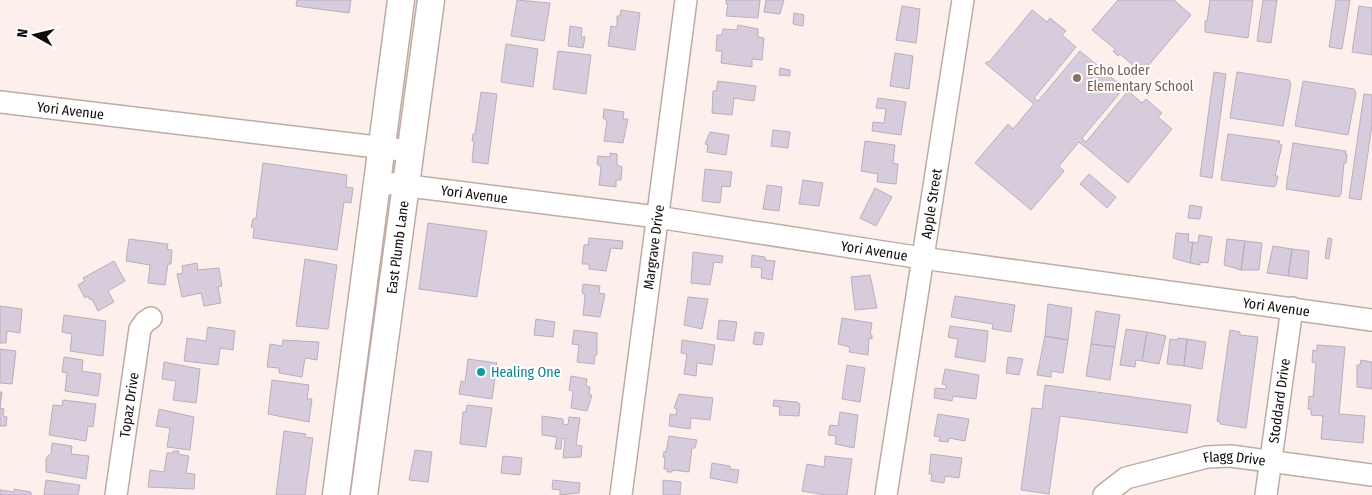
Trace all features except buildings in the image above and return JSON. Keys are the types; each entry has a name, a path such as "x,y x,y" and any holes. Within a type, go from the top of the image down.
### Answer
{"main road":[{"path":"336,495 401,0"},
{"name":"East Plumb Lane","path":"364,495 431,0"}],"street":[{"name":"Margrave Drive","path":"621,495 686,0"},
{"name":"Apple Street","path":"886,495 963,0"},
{"name":"Yori Avenue","path":"0,102 381,150 410,151"},
{"name":"Yori Avenue","path":"377,182 658,217 922,258 1372,320"},
{"name":"Stoddard Drive","path":"1266,495 1292,308"},
{"name":"Topaz Drive","path":"116,495 140,328 144,322 151,318"},
{"name":"Flagg Drive","path":"1104,495 1126,478 1207,457 1231,456 1372,475"}],"place":[{"name":"Echo Loder Elementary School","path":"1077,78"},
{"name":"Healing One","path":"481,372"}]}
